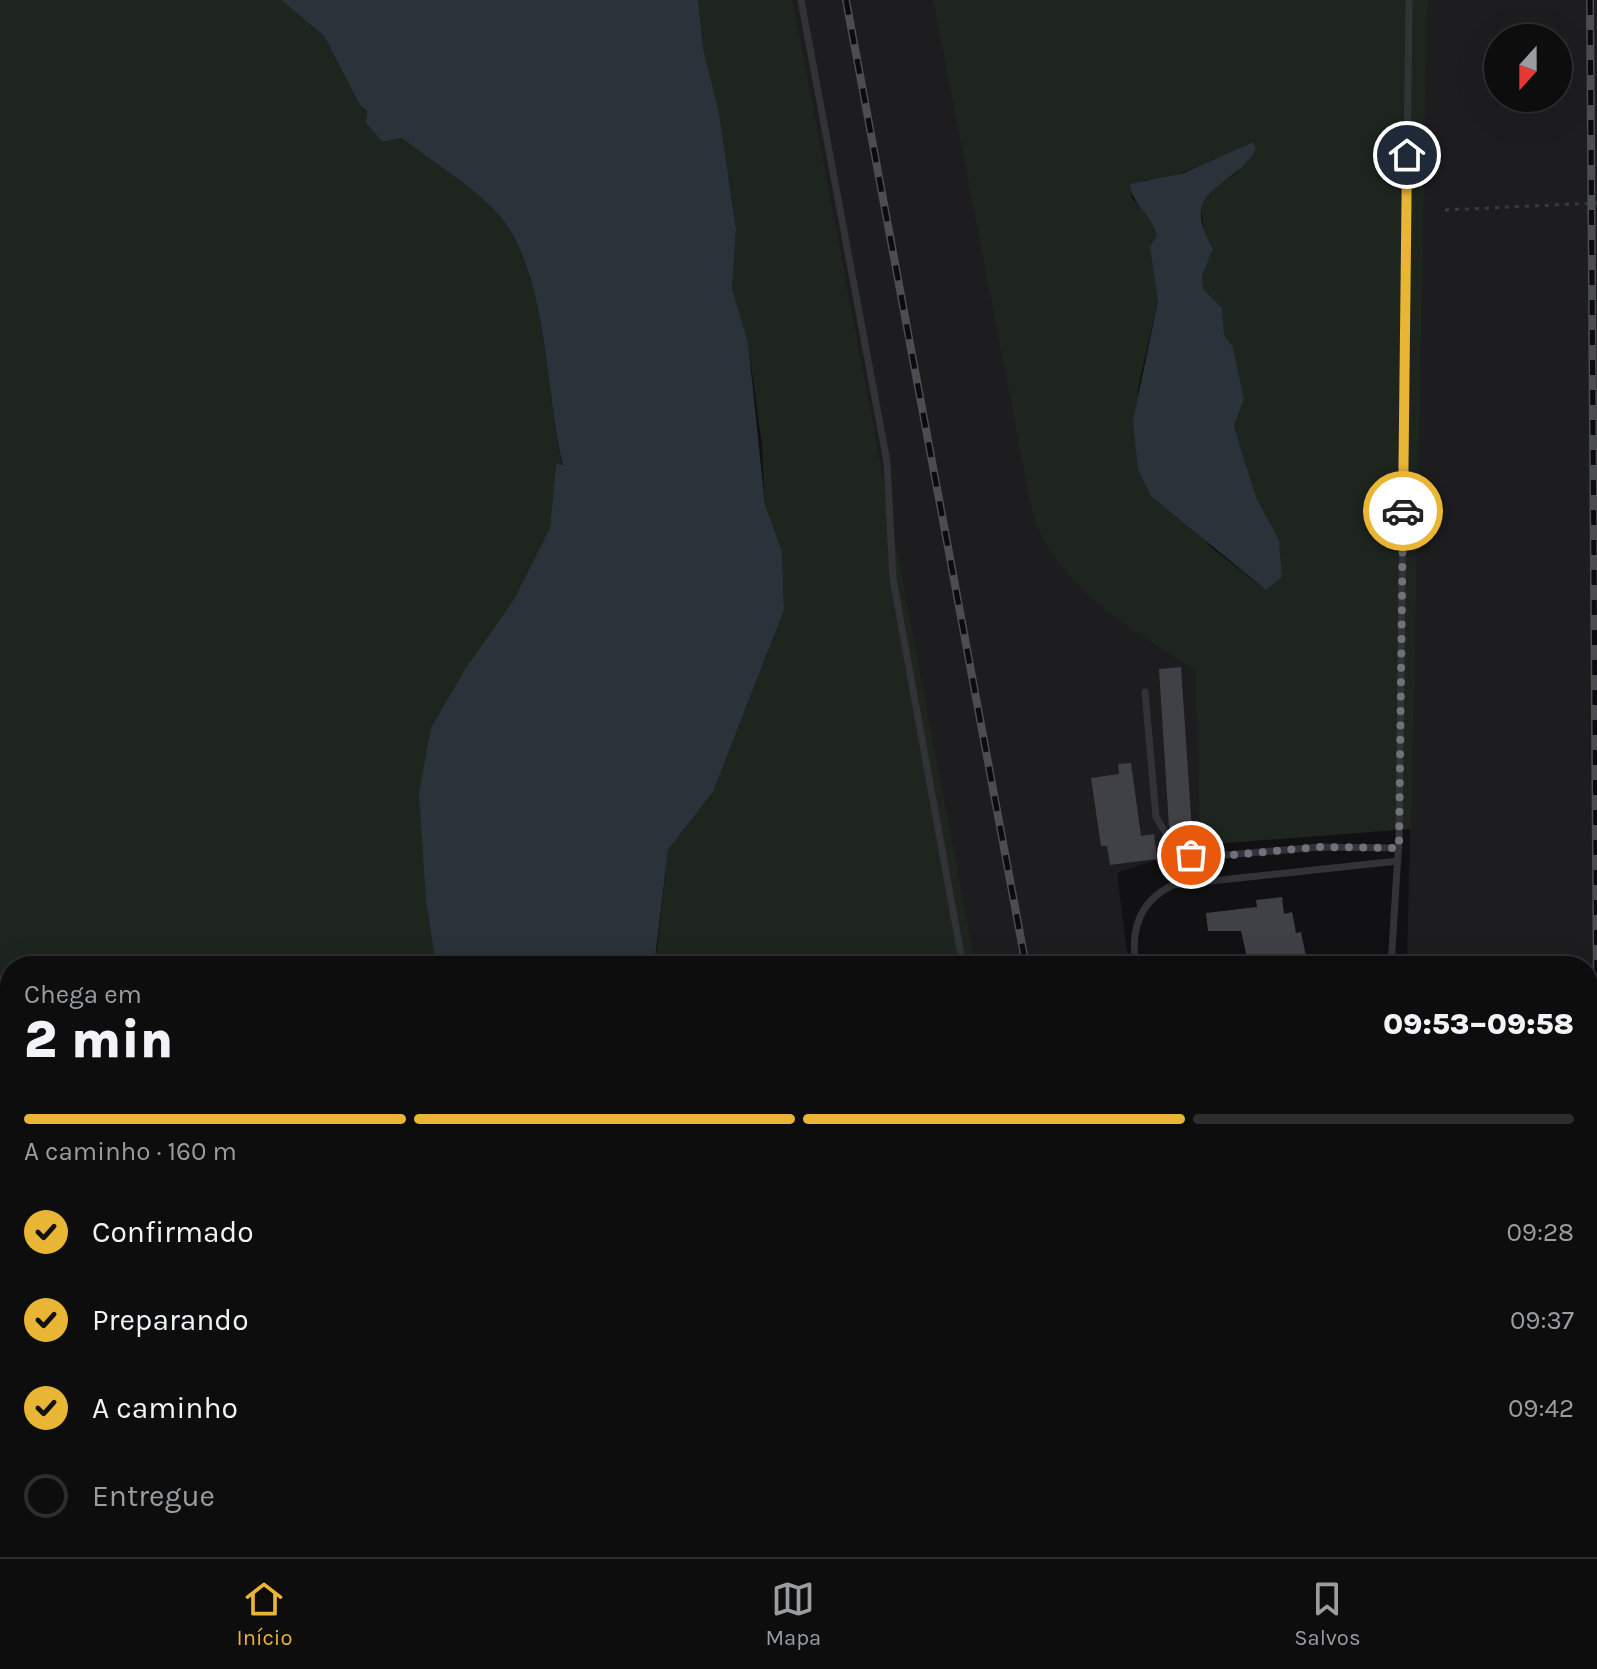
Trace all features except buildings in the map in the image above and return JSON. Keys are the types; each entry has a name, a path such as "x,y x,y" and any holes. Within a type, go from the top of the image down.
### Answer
{"lane":[{"path":"801,0 889,473 893,579 961,956"},
{"path":"1392,956 1399,848 1409,0"},
{"path":"1145,692 1156,817 1167,838 1180,849 1209,857 1320,847 1399,848"},
{"path":"1135,956 1133,942 1137,921 1151,899 1173,885 1398,861"}],"path":[{"path":"1445,210 1597,203"}],"shaded area":[{"path":"0,0 281,0 324,36 360,105 367,111 366,123 382,142 402,138 465,184 498,214 514,238 527,267 542,335 563,467 556,464 550,528 514,599 466,668 426,900 434,956 0,956"},
{"path":"281,0 698,0 703,48 719,112 736,229 732,288 748,342 765,505 782,551 784,610 713,792 668,850 655,956 434,956 426,900 419,793 431,728 466,668 514,599 550,528 556,464 563,465 536,299 514,238 488,204 402,138 382,142 366,123 367,111 360,105 324,36"},
{"path":"698,0 793,0 974,956 656,956 668,850 713,792 784,610 782,551 765,505 762,446 748,342 732,288 736,228 719,112 703,48"},
{"path":"793,0 933,0 1030,503 1044,542 1070,575 1111,612 1151,643 1195,670 1200,845 1117,873 1128,956 974,956"},
{"path":"933,0 1428,0 1411,829 1200,845 1195,670 1112,615 1075,581 1043,539 1030,503","holes":["1253,142 1237,173 1209,190 1201,208 1204,233 1213,249 1202,276 1203,289 1221,308 1224,335 1233,347 1244,399 1234,426 1256,497 1279,540 1282,577 1266,590 1213,549 1138,469 1138,388 1158,301 1157,235 1153,221 1131,197 1144,180 1184,172"]},
{"path":"1428,0 1597,0 1597,956 1407,956"},
{"path":"1253,142 1256,149 1246,163 1204,200 1201,212 1203,228 1213,249 1202,276 1203,289 1222,308 1224,335 1233,347 1244,399 1234,426 1256,497 1279,540 1282,577 1266,590 1151,496 1138,469 1133,421 1158,301 1150,247 1157,235 1134,197 1130,184 1184,173"}],"railway":[{"path":"846,0 1024,956"},
{"path":"1590,0 1597,956"}],"way so far":[{"path":"1191,855 1209,857 1308,847 1399,848 1403,511"}],"route":[{"path":"1403,511 1407,155"}]}
